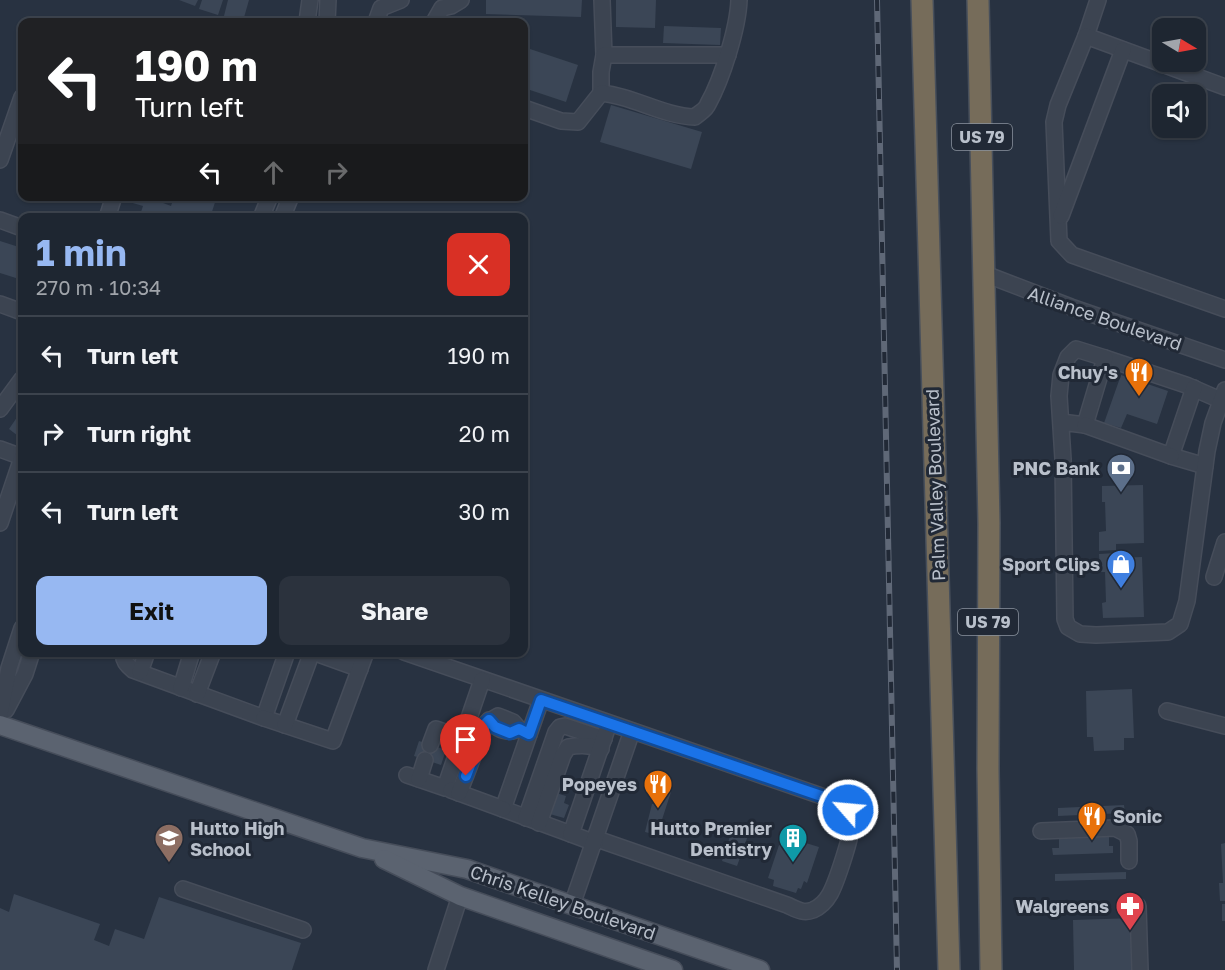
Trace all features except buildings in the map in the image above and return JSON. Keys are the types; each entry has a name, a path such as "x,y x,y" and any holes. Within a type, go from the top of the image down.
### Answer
{"highway":[{"name":"Palm Valley Boulevard","path":"922,0 949,970"},
{"name":"US 79","path":"978,0 989,523 988,769 991,970"}],"main road":[{"name":"Chris Kelley Boulevard","path":"0,722 362,848 460,896 673,970"},
{"name":"Chris Kelley Boulevard","path":"362,848 467,868 760,970"}],"street":[{"path":"308,18 310,0"},
{"path":"327,18 328,0"},
{"path":"377,18 381,8 401,0"},
{"path":"436,18 442,8 461,0"},
{"path":"528,109 561,121 578,122 601,93 604,55 602,0"},
{"path":"601,93 618,94 678,116 695,117 708,107 728,55 739,15 739,0"},
{"path":"1098,0 1058,105 1054,122 1059,241 1072,255 1225,309"},
{"path":"1086,36 1225,87"},
{"path":"1058,224 1123,50"},
{"path":"604,55 728,55"},
{"path":"0,160 18,108"},
{"path":"0,220 18,227"},
{"name":"Alliance Boulevard","path":"985,274 1071,308 1225,360"},
{"path":"0,304 18,311"},
{"path":"1076,349 1105,358 1224,397 1213,423 1205,466 1184,614 1174,630 1168,632 1080,634 1068,627 1065,619 1059,396 1061,375 1068,357 1076,349"},
{"path":"1086,425 1105,358"},
{"path":"0,409 18,384"},
{"path":"1171,456 1194,388"},
{"path":"1061,422 1086,425 1205,466"},
{"path":"0,449 18,456"},
{"path":"0,523 18,471"},
{"path":"1191,569 1219,579 1225,542"},
{"path":"0,714 9,668 18,640"},
{"path":"0,722 25,674 30,657"},
{"path":"124,657 126,664 140,672 181,688 199,690 264,718 333,741 364,657"},
{"path":"140,672 145,657"},
{"path":"181,688 190,657"},
{"path":"199,690 211,657"},
{"path":"199,690 208,682 216,657"},
{"path":"264,718 285,657"},
{"path":"285,725 316,657"},
{"path":"326,657 360,669"},
{"path":"418,657 833,800 848,810 852,820 848,843 831,893 812,911 801,912 787,905 532,821 413,777 428,752 436,729 462,738"},
{"path":"452,791 462,738 482,680"},
{"path":"503,809 524,731 541,700"},
{"path":"1167,711 1225,726"},
{"path":"452,791 489,720 498,716 513,722 524,731"},
{"path":"571,834 599,744 609,723"},
{"path":"532,821 556,732 560,727 565,726 599,744"},
{"path":"572,905 596,841 632,731"},
{"path":"532,821 550,791 568,747 576,745 584,748 599,744"},
{"path":"1041,831 1115,828 1126,834 1129,841 1129,861"},
{"path":"183,889 303,930"},
{"path":"436,970 460,896"},
{"path":"1138,906 1140,970"}],"railway":[{"path":"877,0 897,970"}],"place":[{"name":"Chuy's","path":"1139,398"},
{"name":"PNC Bank","path":"1121,494"},
{"name":"Sport Clips","path":"1121,590"},
{"name":"Popeyes","path":"658,810"},
{"name":"Sonic","path":"1092,842"},
{"name":"Hutto High School","path":"169,864"},
{"name":"Hutto Premier Dentistry","path":"793,864"},
{"name":"Walgreens","path":"1130,932"}],"route":[{"path":"466,776 486,723 489,720 495,727 510,733 519,729 529,734 541,700 833,800 848,810"}]}
